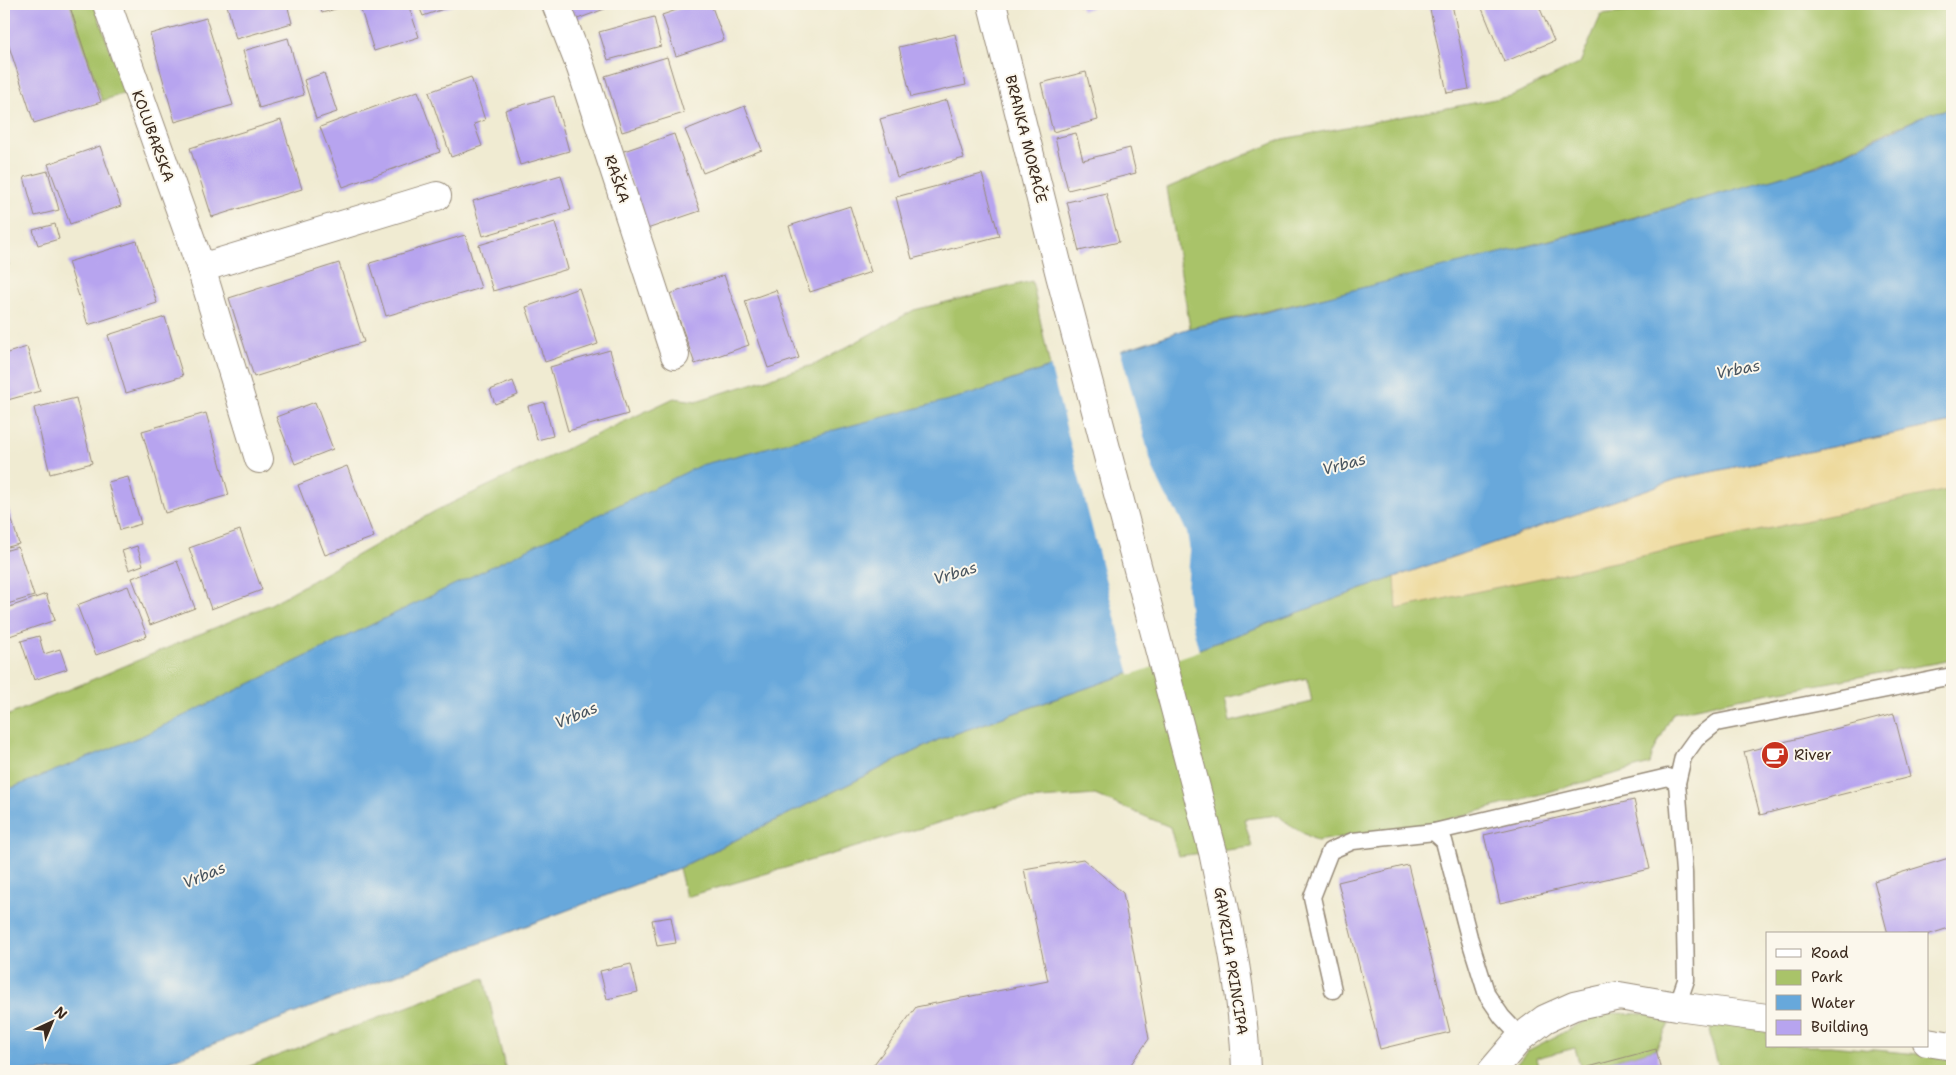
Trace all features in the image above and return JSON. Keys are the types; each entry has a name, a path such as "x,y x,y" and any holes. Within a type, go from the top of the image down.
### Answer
{"street":[{"name":"KOLUBARSKA","path":"107,4 201,268 259,459"},
{"name":"RAŠKA","path":"556,4 581,68 676,355"},
{"name":"BRANKA MORAČE","path":"992,4 1060,275 1213,852"},
{"path":"201,268 436,196"},
{"name":"GAVRILA PRINCIPA","path":"1213,852 1227,916 1241,1006 1246,1071"},
{"path":"1492,1071 1521,1037 1545,1020 1574,1006 1619,996 1766,1018"},
{"path":"1928,1042 1952,1046"}],"lane":[{"path":"1677,1006 1686,980 1684,872 1677,783 1684,758 1696,739 1716,723 1952,676"},
{"path":"1333,990 1312,897 1330,851 1353,841 1434,832 1668,777 1677,783"},
{"path":"1434,832 1444,841 1469,937 1487,996 1502,1017 1521,1037"}],"green space":[{"path":"70,4 94,4 125,93 102,101"},
{"path":"1695,4 1952,4 1952,109 1932,114 1892,129 1834,158 1794,173 1569,235 1418,274 1190,328 1167,188 1283,139 1511,96 1580,63 1601,15"},
{"path":"1032,281 1050,367 975,393 13,788 4,778 4,717 271,604 437,510 674,398 696,401 816,364 914,310"},
{"path":"1952,422 1952,660 1737,699 1673,713 1653,753 1650,764 1436,823 1317,841 1289,825 1278,815 1244,819 1252,847 1178,856 1170,827 1095,795 1013,801 686,897 679,868 940,739 1677,479","holes":["1307,678 1312,702 1230,722 1225,698"]},
{"path":"484,978 506,1071 237,1071"},
{"path":"1612,1013 1648,1014 1669,1024 1656,1049 1581,1069 1575,1048 1536,1058 1539,1071 1511,1071 1527,1051 1593,1017"},
{"path":"1722,1020 1766,1032 1766,1048 1852,1048 1952,1057 1952,1071 1831,1071 1829,1063 1801,1071 1720,1071 1710,1037 1711,1024"}],"sand":[{"path":"1952,422 1952,489 1397,609 1395,577 1677,479"}],"water":[{"name":"Vrbas","path":"1952,109 1952,422 1677,479 940,739 679,868 142,1071 4,1071 4,791 144,735 701,465 975,393 1050,367 1120,351 1190,328 1262,313 1595,229 1818,166 1930,113"}],"pier":[{"path":"1120,349 1153,469 1187,533 1190,551 1187,588 1190,616 1199,651 1130,675 1050,365"}],"building":[{"path":"4,4 69,4 101,102 34,123 4,31"},
{"path":"287,4 292,23 236,39 227,5"},
{"path":"319,4 352,4 322,13"},
{"path":"359,4 408,4 419,37 374,51"},
{"path":"418,4 458,4 423,16"},
{"path":"566,4 618,4 572,21"},
{"path":"694,4 711,4 724,40 676,56 662,15"},
{"path":"1079,4 1102,4 1082,11"},
{"path":"1429,4 1452,4 1469,89 1447,93"},
{"path":"1486,4 1538,4 1554,41 1504,62 1481,6"},
{"path":"654,17 661,46 608,60 599,32"},
{"path":"206,18 233,105 175,122 150,34"},
{"path":"955,34 966,85 911,97 899,47"},
{"path":"288,38 304,95 259,108 243,51"},
{"path":"667,57 684,113 622,132 605,76"},
{"path":"1086,72 1098,120 1053,132 1041,83"},
{"path":"324,73 337,112 316,119 304,80"},
{"path":"471,77 485,120 474,124 482,146 451,157 429,92"},
{"path":"418,91 440,152 343,187 320,127"},
{"path":"554,96 569,151 520,165 505,110"},
{"path":"947,100 964,158 897,177 880,119"},
{"path":"745,106 762,150 703,173 685,130"},
{"path":"281,120 302,189 212,217 190,148"},
{"path":"1076,133 1083,160 1130,148 1136,173 1068,190 1055,138"},
{"path":"674,134 700,211 647,229 621,152"},
{"path":"100,146 121,206 70,224 48,164"},
{"path":"48,171 59,210 35,216 24,177"},
{"path":"982,174 999,236 912,259 896,197"},
{"path":"561,175 571,210 483,236 473,201"},
{"path":"1106,193 1119,242 1079,251 1067,202"},
{"path":"850,206 871,272 810,292 789,226"},
{"path":"555,222 568,269 493,291 479,245"},
{"path":"55,224 59,239 38,245 33,230"},
{"path":"465,235 481,288 386,316 370,263"},
{"path":"137,241 157,303 88,325 68,262"},
{"path":"4,246 9,264 4,266"},
{"path":"339,263 364,342 254,377 229,298"},
{"path":"724,275 749,345 695,364 670,294"},
{"path":"579,288 598,344 545,362 526,307"},
{"path":"776,290 799,358 768,368 745,301"},
{"path":"165,317 183,376 126,393 108,335"},
{"path":"27,347 40,391 4,401 4,354"},
{"path":"610,350 628,414 568,431 550,367"},
{"path":"513,381 518,395 495,404 490,390"},
{"path":"76,398 92,463 50,474 34,408"},
{"path":"315,402 333,449 295,464 276,417"},
{"path":"544,402 553,436 537,440 528,406"},
{"path":"206,413 229,495 165,513 142,431"},
{"path":"347,466 374,537 325,555 298,485"},
{"path":"128,477 141,524 120,530 108,482"},
{"path":"4,493 19,544 4,548"},
{"path":"240,530 262,590 211,609 189,548"},
{"path":"137,546 143,565 129,570 122,551"},
{"path":"18,547 34,596 4,605 4,551"},
{"path":"177,561 195,608 150,625 132,578"},
{"path":"128,586 147,636 96,655 77,605"},
{"path":"46,594 55,620 4,638 4,609"},
{"path":"39,636 44,654 60,649 67,669 34,680 21,641"},
{"path":"1894,714 1910,777 1760,815 1744,752"},
{"path":"1634,800 1650,869 1500,903 1484,835"},
{"path":"1952,857 1952,927 1928,935 1928,932 1887,932 1874,881"},
{"path":"1083,859 1123,893 1149,1039 1126,1071 869,1071 916,1007 1048,981 1024,869"},
{"path":"1408,865 1450,1032 1380,1049 1338,882"},
{"path":"671,917 676,943 657,946 652,920"},
{"path":"631,964 638,992 607,999 600,971"},
{"path":"1656,1049 1661,1071 1582,1071 1581,1069"}],"place":[{"name":"River","path":"1775,755"}]}
